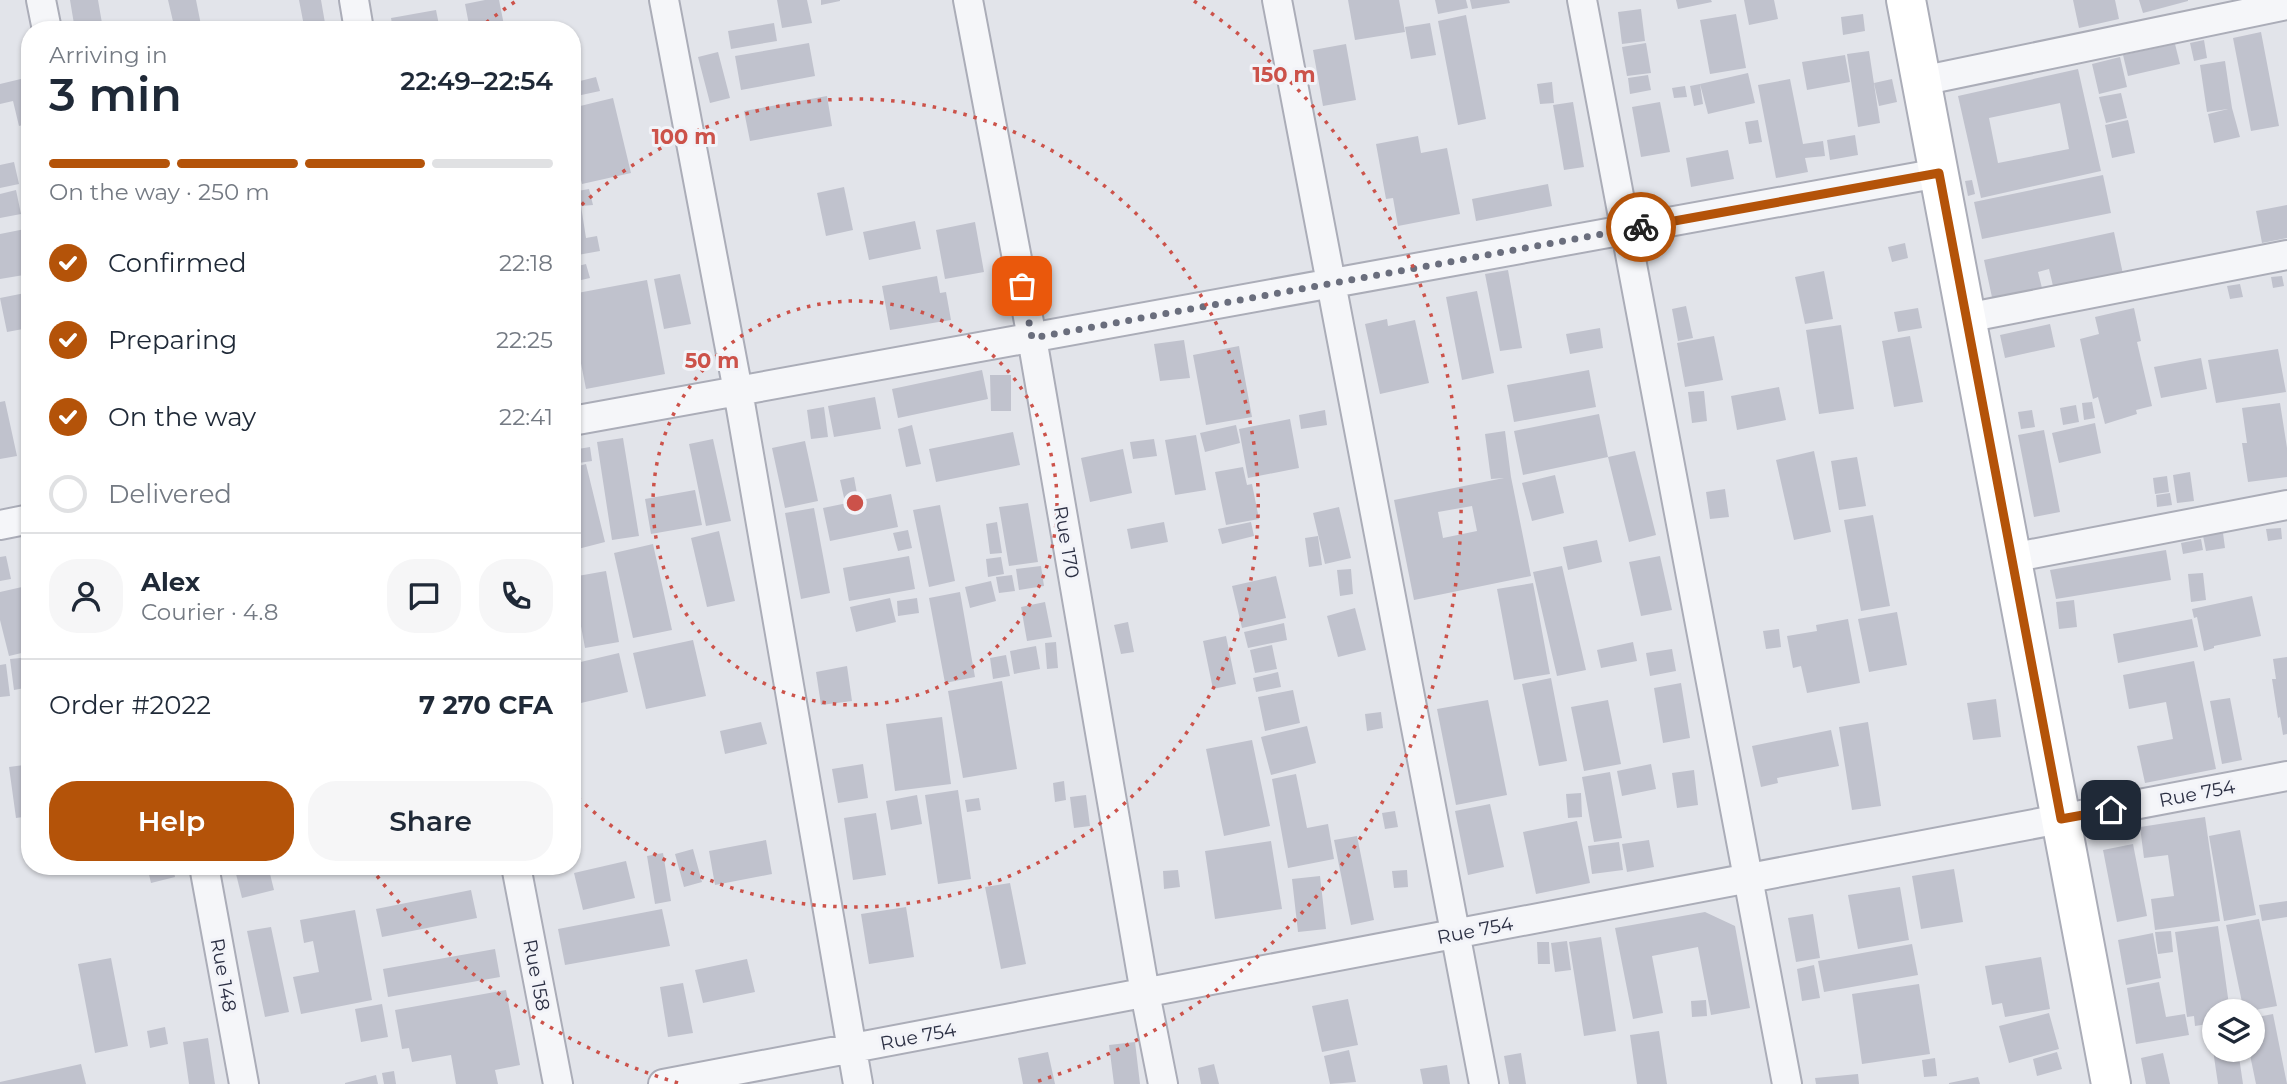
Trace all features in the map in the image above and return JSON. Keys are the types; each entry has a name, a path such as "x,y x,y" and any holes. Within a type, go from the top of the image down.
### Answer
{"street":[{"path":"41,0 45,21"},
{"path":"354,0 358,21"},
{"path":"664,0 738,391 858,1084"},
{"name":"Rue 170","path":"968,0 1032,338 1144,993 1163,1084"},
{"path":"1277,0 1484,1084"},
{"path":"1582,0 1787,1084"},
{"path":"1906,0 2111,1084"},
{"path":"1921,81 2287,5"},
{"path":"581,419 1939,173"},
{"path":"1966,318 2287,254"},
{"path":"2011,558 2287,505"},
{"path":"0,525 21,521"},
{"name":"Rue 754","path":"663,1084 2287,776"},
{"name":"Rue 148","path":"206,875 244,1084"},
{"name":"Rue 158","path":"518,875 558,1084"}],"building":[{"path":"70,0 98,0 102,21 74,21"},
{"path":"168,0 196,0 200,21 173,21"},
{"path":"299,0 321,0 325,21 303,21"},
{"path":"499,0 503,21 468,21 465,4"},
{"path":"777,0 807,0 812,23 782,28"},
{"path":"821,0 840,0 840,1 821,5"},
{"path":"1348,0 1399,0 1405,32 1355,40"},
{"path":"1435,0 1466,0 1468,8 1438,14"},
{"path":"1470,0 1509,0 1510,3 1472,9"},
{"path":"1676,0 1711,0 1712,2 1678,9"},
{"path":"1744,0 1774,0 1778,19 1749,25"},
{"path":"2073,0 2115,0 2119,19 2079,28"},
{"path":"2139,0 2188,0 2188,1 2143,13"},
{"path":"1641,9 1645,41 1622,44 1618,12"},
{"path":"436,10 438,21 392,21 391,18"},
{"path":"1736,14 1746,68 1710,74 1700,20"},
{"path":"1863,14 1865,31 1843,35 1841,17"},
{"path":"1466,15 1486,119 1458,125 1438,21"},
{"path":"774,23 777,41 731,49 728,31"},
{"path":"1430,23 1436,55 1411,59 1405,27"},
{"path":"2261,32 2279,126 2251,131 2233,38"},
{"path":"2204,40 2207,58 2194,61 2190,43"},
{"path":"809,43 815,76 741,90 735,56"},
{"path":"1646,43 1651,73 1627,76 1622,47"},
{"path":"1346,44 1356,100 1323,106 1313,50"},
{"path":"2175,44 2180,64 2128,76 2123,55"},
{"path":"1869,51 1880,123 1858,127 1847,54"},
{"path":"718,52 730,98 710,103 698,57"},
{"path":"1845,55 1850,82 1807,90 1802,62"},
{"path":"2120,57 2127,87 2099,94 2092,64"},
{"path":"2225,61 2232,108 2240,137 2214,143 2208,114 2228,109 2207,112 2200,65"},
{"path":"2078,69 2101,171 1981,198 1958,96","holes":["2060,103 2069,149 1998,163 1989,118"]},
{"path":"1748,73 1755,103 1708,114 1700,84"},
{"path":"1648,75 1651,90 1630,94 1628,78"},
{"path":"596,77 600,91 581,95 581,81"},
{"path":"21,79 21,125 13,101 0,104 0,84"},
{"path":"1790,79 1803,144 1823,141 1825,156 1805,158 1808,172 1776,178 1758,85"},
{"path":"1892,79 1897,102 1879,106 1874,83"},
{"path":"1552,82 1554,103 1540,104 1537,84"},
{"path":"1700,84 1703,104 1694,106 1690,86"},
{"path":"1685,86 1687,97 1674,98 1672,88"},
{"path":"2121,93 2127,118 2106,123 2099,97"},
{"path":"827,96 832,126 750,141 744,111"},
{"path":"613,98 631,173 582,184 581,106"},
{"path":"1573,102 1584,167 1564,170 1553,105"},
{"path":"1660,102 1670,152 1641,157 1632,107"},
{"path":"1758,120 1762,142 1749,144 1745,122"},
{"path":"2128,120 2135,153 2112,158 2105,125"},
{"path":"1855,135 1858,155 1830,160 1827,140"},
{"path":"1418,136 1421,153 1447,148 1460,214 1398,226 1393,198 1386,199 1376,144"},
{"path":"1728,150 1734,179 1691,187 1686,158"},
{"path":"14,162 19,184 0,188 0,165"},
{"path":"2103,175 2111,213 1982,239 1974,202"},
{"path":"1972,180 1975,194 1968,196 1965,181"},
{"path":"1548,184 1552,206 1476,221 1472,199"},
{"path":"844,187 853,230 826,236 817,193"},
{"path":"589,189 593,205 581,206 581,190"},
{"path":"16,190 21,214 0,218 0,194"},
{"path":"2287,205 2287,238 2262,243 2256,211"},
{"path":"581,206 586,238 597,236 600,251 581,254"},
{"path":"915,221 921,249 869,260 863,232"},
{"path":"975,222 984,272 945,279 936,230"},
{"path":"21,230 21,276 0,279 0,234"},
{"path":"2114,232 2123,274 1993,302 1984,260","holes":["2049,269 2053,286 2042,288 2038,272"]},
{"path":"1905,243 1908,258 1892,262 1888,247"},
{"path":"586,264 590,278 581,280 581,265"},
{"path":"1508,270 1522,348 1500,351 1485,274"},
{"path":"1824,271 1833,319 1805,324 1795,277"},
{"path":"680,274 691,324 664,329 654,279"},
{"path":"937,276 940,293 946,292 951,320 890,330 882,286"},
{"path":"2282,276 2284,286 2273,288 2271,277"},
{"path":"647,280 665,374 586,389 581,363 581,292"},
{"path":"2240,284 2243,297 2230,299 2227,286"},
{"path":"1477,291 1494,373 1462,380 1446,297"},
{"path":"21,294 21,329 7,332 0,298"},
{"path":"1686,306 1693,338 1678,341 1672,309"},
{"path":"1918,308 1922,328 1898,332 1894,312"},
{"path":"2134,308 2141,341 2137,342 2152,406 2136,410 2137,414 2105,424 2098,397 2093,399 2080,339 2099,334 2095,317"},
{"path":"1387,319 1388,326 1415,320 1429,383 1380,394 1365,324"},
{"path":"2050,324 2055,347 2005,358 2000,335"},
{"path":"1841,325 1854,409 1819,414 1806,330"},
{"path":"1600,328 1603,348 1570,354 1566,334"},
{"path":"1714,336 1723,380 1685,387 1677,343"},
{"path":"1910,336 1923,402 1894,407 1882,341"},
{"path":"1184,340 1190,378 1160,381 1154,344"},
{"path":"1239,346 1252,417 1206,425 1193,355"},
{"path":"2278,349 2286,392 2216,403 2208,360"},
{"path":"2201,358 2207,389 2161,398 2154,367"},
{"path":"982,370 988,399 898,418 892,389"},
{"path":"1589,370 1596,407 1514,422 1507,385"},
{"path":"990,375 1011,375 1011,411 991,411"},
{"path":"1779,387 1786,420 1737,430 1731,396"},
{"path":"1704,391 1707,421 1692,423 1688,392"},
{"path":"875,397 881,429 834,437 828,406"},
{"path":"5,401 17,456 0,459 0,402"},
{"path":"2092,402 2095,418 2084,420 2082,403"},
{"path":"2280,403 2287,448 2287,477 2248,482 2242,443 2247,443 2242,408"},
{"path":"2076,405 2079,422 2063,425 2060,408"},
{"path":"824,407 828,437 811,439 807,410"},
{"path":"1325,410 1327,425 1301,429 1299,415"},
{"path":"2032,410 2035,427 2021,429 2018,412"},
{"path":"1599,414 1608,457 1523,475 1514,431"},
{"path":"1290,419 1299,468 1248,478 1239,429"},
{"path":"2095,423 2101,453 2059,463 2052,433"},
{"path":"912,425 921,464 906,467 898,429"},
{"path":"1236,425 1240,443 1205,452 1200,433"},
{"path":"2044,430 2060,512 2034,517 2018,435"},
{"path":"1505,431 1511,477 1531,576 1414,600 1394,500 1504,478 1491,479 1485,434","holes":["1472,506 1477,531 1443,538 1438,512"]},
{"path":"1013,432 1020,465 936,482 929,449"},
{"path":"1196,435 1206,490 1175,495 1165,440"},
{"path":"623,438 639,536 612,540 597,442"},
{"path":"713,439 731,521 706,526 689,444"},
{"path":"1154,439 1157,456 1133,459 1130,442"},
{"path":"805,441 818,501 785,508 772,448"},
{"path":"590,447 592,461 581,463 581,448"},
{"path":"1123,449 1132,493 1090,502 1081,458"},
{"path":"1635,451 1656,535 1629,542 1608,457"},
{"path":"1814,451 1831,532 1794,540 1776,460"},
{"path":"1857,457 1866,506 1839,510 1831,461"},
{"path":"586,464 605,542 581,548 581,465"},
{"path":"1243,467 1247,485 1252,484 1259,519 1226,525 1215,472"},
{"path":"2190,472 2194,501 2177,503 2173,475"},
{"path":"1555,475 1564,513 1532,521 1522,483"},
{"path":"2167,476 2169,492 2155,494 2153,478"},
{"path":"854,477 858,499 845,502 840,480"},
{"path":"1725,489 1729,517 1710,519 1706,492"},
{"path":"695,490 702,525 651,534 645,499"},
{"path":"2170,493 2172,505 2157,507 2156,495"},
{"path":"891,494 898,527 830,541 823,508"},
{"path":"1028,503 1038,562 1009,566 999,507"},
{"path":"940,505 955,581 929,587 913,510"},
{"path":"1339,507 1351,558 1325,564 1313,513"},
{"path":"814,508 830,593 801,599 785,513"},
{"path":"1873,515 1890,606 1861,611 1844,520"},
{"path":"997,522 1002,553 990,554 986,524"},
{"path":"1164,522 1168,542 1131,549 1127,529"},
{"path":"1251,522 1254,536 1222,544 1218,529"},
{"path":"2281,528 2282,539 2268,541 2266,529"},
{"path":"908,530 912,548 898,551 893,533"},
{"path":"719,531 735,601 707,607 691,538"},
{"path":"2223,533 2225,548 2206,551 2203,536"},
{"path":"1318,536 1322,565 1309,567 1305,538"},
{"path":"2201,539 2203,550 2183,554 2181,543"},
{"path":"1597,540 1602,562 1568,570 1563,547"},
{"path":"653,544 672,630 633,638 614,553"},
{"path":"2166,550 2171,580 2056,599 2050,570"},
{"path":"6,556 11,579 0,581 0,557"},
{"path":"909,556 915,589 849,601 843,568"},
{"path":"1660,556 1672,610 1641,616 1629,562"},
{"path":"1001,557 1004,574 988,577 986,559"},
{"path":"1041,566 1044,586 1019,590 1016,569"},
{"path":"1562,566 1586,670 1557,676 1533,572"},
{"path":"1351,569 1353,594 1340,596 1337,570"},
{"path":"606,571 619,642 585,648 581,626 581,575"},
{"path":"2203,573 2206,600 2191,602 2188,574"},
{"path":"1012,575 1015,591 999,593 996,577"},
{"path":"1276,576 1286,618 1242,628 1232,586"},
{"path":"991,581 996,601 970,608 965,587"},
{"path":"1533,583 1550,674 1514,680 1497,589"},
{"path":"21,587 21,653 9,656 0,620 0,592"},
{"path":"960,592 975,677 945,683 929,598"},
{"path":"2252,596 2261,636 2214,646 2204,651 2197,617 2194,618 2192,609"},
{"path":"890,598 896,622 856,632 850,607"},
{"path":"917,598 919,613 898,616 897,601"},
{"path":"2074,600 2077,627 2059,629 2056,602"},
{"path":"1045,602 1052,637 1027,641 1021,607"},
{"path":"1355,608 1366,650 1338,657 1327,616"},
{"path":"1897,612 1907,665 1869,672 1858,619"},
{"path":"1848,619 1860,683 1807,693 1801,666 1793,668 1787,636 1817,631 1816,625"},
{"path":"2192,619 2198,647 2118,663 2113,634"},
{"path":"1128,622 1134,652 1121,654 1114,625"},
{"path":"1284,623 1287,640 1248,648 1244,632"},
{"path":"1779,629 1781,647 1766,649 1763,631"},
{"path":"1226,636 1236,684 1213,689 1203,641"},
{"path":"693,640 706,696 646,709 633,653"},
{"path":"1056,642 1058,668 1047,669 1045,643"},
{"path":"1633,642 1637,661 1601,668 1597,650"},
{"path":"1272,645 1277,669 1255,673 1250,650"},
{"path":"1036,646 1040,669 1014,674 1010,651"},
{"path":"1672,649 1676,671 1650,676 1646,653"},
{"path":"619,653 628,692 581,703 581,662"},
{"path":"1006,655 1010,676 993,679 990,658"},
{"path":"2287,657 2287,734 2283,735 2272,679 2276,679 2273,659"},
{"path":"21,658 21,689 14,690 10,659"},
{"path":"2194,661 2216,769 2145,783 2137,746 2173,739 2166,702 2129,709 2123,675"},
{"path":"6,664 10,696 0,697 0,665"},
{"path":"847,666 852,701 821,705 816,672"},
{"path":"1278,672 1281,687 1256,692 1253,678"},
{"path":"1551,678 1567,761 1539,766 1522,684"},
{"path":"1002,681 1017,769 963,778 948,691"},
{"path":"1681,683 1690,738 1663,743 1654,688"},
{"path":"1293,690 1300,723 1265,731 1258,697"},
{"path":"2230,698 2242,760 2222,764 2210,701"},
{"path":"1996,699 2001,737 1973,740 1967,703"},
{"path":"1488,700 1507,795 1456,805 1437,709"},
{"path":"1608,700 1621,764 1584,771 1571,707"},
{"path":"1381,712 1383,728 1367,731 1365,714"},
{"path":"942,717 951,784 895,791 886,724"},
{"path":"761,722 767,744 725,754 720,731"},
{"path":"1868,722 1881,806 1852,810 1839,727"},
{"path":"1307,726 1316,763 1271,775 1261,737"},
{"path":"1831,730 1839,766 1777,778 1778,783 1761,787 1752,746"},
{"path":"1252,740 1270,826 1224,836 1206,749"},
{"path":"863,764 868,798 838,803 832,769"},
{"path":"1651,764 1656,789 1622,796 1617,771"},
{"path":"21,765 21,817 16,818 9,767"},
{"path":"1694,770 1698,805 1677,808 1672,773"},
{"path":"1610,772 1622,838 1594,842 1582,777"},
{"path":"1296,774 1307,828 1328,824 1334,859 1288,868 1272,779"},
{"path":"1064,781 1066,800 1055,802 1053,783"},
{"path":"958,790 971,879 938,884 925,795"},
{"path":"1581,793 1582,817 1568,818 1566,794"},
{"path":"917,795 922,824 891,830 886,801"},
{"path":"1086,795 1090,826 1074,828 1070,797"},
{"path":"979,798 981,810 967,812 965,800"},
{"path":"1490,804 1504,867 1468,875 1455,811"},
{"path":"1395,811 1398,827 1385,829 1382,813"},
{"path":"876,813 886,875 853,880 844,818"},
{"path":"2205,817 2220,921 2155,930 2151,899 2174,896 2168,855 2144,858 2140,827"},
{"path":"1577,821 1590,883 1536,894 1523,832"},
{"path":"2240,830 2256,915 2224,921 2209,836"},
{"path":"1357,836 1374,920 1351,925 1334,840"},
{"path":"766,840 772,874 715,885 709,851"},
{"path":"1649,840 1654,867 1627,872 1622,844"},
{"path":"1271,841 1282,909 1215,919 1205,851"},
{"path":"1619,842 1623,870 1592,874 1588,846"},
{"path":"2133,844 2147,916 2117,922 2103,850"},
{"path":"693,849 702,882 684,887 675,854"},
{"path":"663,853 671,901 655,904 647,856"},
{"path":"626,861 635,898 583,910 574,875 581,875 581,871"},
{"path":"1954,869 1963,922 1921,929 1912,876"},
{"path":"1178,870 1180,887 1164,889 1163,871"},
{"path":"1407,870 1408,887 1394,888 1392,871"},
{"path":"149,875 175,875 175,877 151,883"},
{"path":"236,875 270,875 274,890 242,898"},
{"path":"1320,876 1326,929 1298,932 1292,879"},
{"path":"1010,883 1026,964 1001,969 985,887"},
{"path":"1900,887 1909,940 1858,949 1848,895"},
{"path":"471,890 477,918 382,937 376,909"},
{"path":"2287,901 2287,917 2262,921 2259,905"},
{"path":"906,907 914,957 869,964 861,914"},
{"path":"662,909 670,946 565,965 558,929"},
{"path":"355,910 372,1000 301,1014 293,977 319,972 313,941 304,943 300,920"},
{"path":"1705,912 1735,926 1750,1008 1711,1015 1698,947 1652,956 1663,1013 1633,1019 1615,928"},
{"path":"1813,914 1820,958 1796,962 1788,918"},
{"path":"2259,919 2277,1006 2265,1008 2265,999 2241,999 2226,925"},
{"path":"2218,926 2228,999 2202,999 2202,1025 2195,1026 2194,1016 2187,1017 2175,932"},
{"path":"271,927 289,1012 265,1017 247,931"},
{"path":"2171,931 2173,952 2158,954 2155,932"},
{"path":"2153,933 2161,978 2126,985 2118,940"},
{"path":"1601,937 1616,1031 1584,1036 1569,942"},
{"path":"1567,941 1571,970 1555,972 1551,943"},
{"path":"1537,942 1549,942 1550,964 1538,964"},
{"path":"1912,944 1918,975 1824,992 1818,961"},
{"path":"495,949 500,977 388,997 383,969"},
{"path":"2041,957 2050,1009 2005,1017 2002,1003 1992,1005 1985,966"},
{"path":"111,958 128,1046 95,1053 78,964"},
{"path":"747,959 755,992 703,1003 695,970"},
{"path":"1814,965 1820,998 1802,1001 1797,969"},
{"path":"2159,982 2166,1017 2185,1014 2189,1035 2136,1044 2127,988"},
{"path":"683,983 693,1033 668,1037 660,987"},
{"path":"1919,984 1930,1054 1862,1064 1852,994"},
{"path":"506,990 520,1065 495,1070 498,1084 456,1084 451,1055 412,1062 409,1048 402,1049 395,1010"},
{"path":"1348,999 1358,1045 1322,1052 1312,1006"},
{"path":"1706,1000 1707,1016 1692,1017 1691,1001"},
{"path":"382,1004 388,1037 361,1042 355,1009"},
{"path":"2049,1013 2059,1049 2009,1063 1999,1026"},
{"path":"2273,1014 2287,1084 2256,1084 2251,1062 2265,1062 2265,1016"},
{"path":"165,1027 168,1044 150,1048 147,1031"},
{"path":"1659,1031 1667,1084 1637,1084 1630,1035"},
{"path":"208,1038 215,1084 189,1084 183,1042"},
{"path":"1135,1042 1140,1084 1114,1084 1109,1045"},
{"path":"1349,1050 1356,1082 1330,1084 1324,1056"},
{"path":"1048,1052 1055,1084 1023,1084 1018,1058"},
{"path":"2057,1052 2062,1069 2037,1076 2033,1059"},
{"path":"1521,1053 1526,1084 1509,1084 1504,1056"},
{"path":"2163,1053 2170,1084 2146,1084 2141,1058"},
{"path":"1935,1058 1937,1076 1924,1077 1922,1060"},
{"path":"2215,1062 2240,1062 2243,1084 2218,1084"},
{"path":"81,1064 86,1084 0,1084 0,1082"},
{"path":"1214,1064 1219,1084 1201,1084 1198,1068"},
{"path":"1447,1065 1450,1084 1423,1084 1420,1069"},
{"path":"394,1071 396,1084 384,1084 382,1073"},
{"path":"1858,1074 1859,1084 1816,1084 1815,1078"},
{"path":"376,1075 378,1084 345,1084 345,1083"},
{"path":"1978,1077 1980,1084 1949,1084 1949,1083"}],"way so far":[{"path":"1022,286 1032,338 1641,227"}],"route":[{"path":"1641,227 1939,173 2061,819 2111,810"}]}
